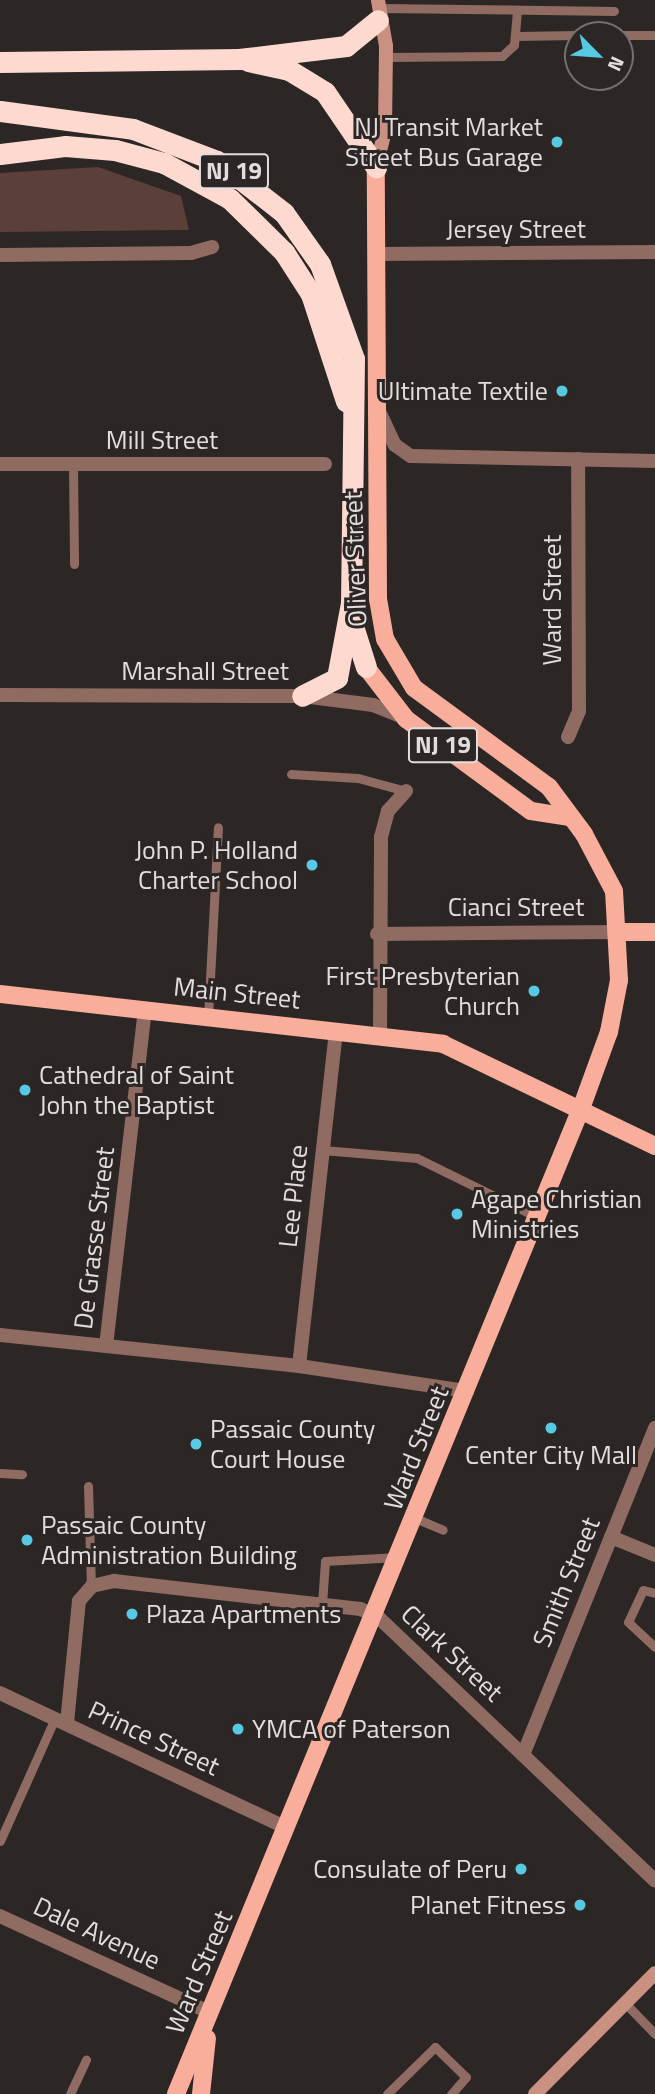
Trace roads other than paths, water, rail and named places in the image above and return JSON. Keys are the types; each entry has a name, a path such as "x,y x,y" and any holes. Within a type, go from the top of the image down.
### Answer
{"highway":[{"path":"6,61 239,59 346,46 378,10"},
{"path":"239,59 289,70 325,92 376,167"},
{"name":"NJ 19","path":"7,111 92,120 166,139 217,161 274,204 320,264 345,321 354,359 358,446 351,603 366,667"},
{"path":"7,153 65,146 139,156 187,173 250,215 292,262 322,317 358,446"},
{"path":"302,696 337,678 351,603"}],"main road":[{"name":"Oliver Street","path":"378,10 386,57 385,130 376,167 378,599 390,652 414,688 549,787 569,817"},
{"name":"NJ 19","path":"366,667 406,719 531,811 569,817"},
{"name":"Ward Street","path":"176,2094 400,1557 582,1106 615,1010 620,932 604,868 569,817"},
{"name":"Cianci Street","path":"620,932 655,932"},
{"name":"Main Street","path":"0,994 443,1044 582,1106 655,1146"},
{"path":"536,2094 655,1973"},
{"path":"201,2094 211,2013"}],"street":[{"path":"0,255 191,253 212,247"},
{"name":"Jersey Street","path":"377,254 655,252"},
{"path":"378,408 396,445 411,456 655,461"},
{"name":"Ward Street","path":"568,737 579,711 578,460"},
{"name":"Mill Street","path":"0,464 325,464"},
{"name":"Marshall Street","path":"0,695 302,696 373,705 406,719"},
{"path":"380,1035 377,934 383,824 407,791"},
{"name":"Cianci Street","path":"377,934 620,932"},
{"name":"De Grasse Street","path":"106,1346 145,1010"},
{"name":"Lee Place","path":"299,1366 336,1031"},
{"path":"0,1335 299,1366 467,1391"},
{"name":"Smith Street","path":"523,1755 611,1537 650,1455 655,1428"},
{"path":"611,1537 655,1555"},
{"name":"Clark Street","path":"91,1587 114,1581 322,1604 376,1615 655,1881"},
{"path":"61,1720 79,1601 91,1587"},
{"name":"Prince Street","path":"1,1697 61,1720 287,1828"},
{"name":"Dale Avenue","path":"0,1916 211,2013"}],"lane":[{"path":"378,10 614,11"},
{"path":"386,57 502,56 516,36 517,10"},
{"path":"516,36 564,35"},
{"path":"634,35 655,35"},
{"path":"73,464 74,564"},
{"path":"291,774 358,778 407,791"},
{"path":"208,1017 218,827"},
{"path":"323,1150 417,1158 537,1217"},
{"path":"0,1473 22,1474"},
{"path":"88,1486 91,1587"},
{"path":"415,1518 443,1530"},
{"path":"322,1604 325,1561 400,1557"},
{"path":"655,1593 643,1590 628,1622 655,1647"},
{"path":"0,1841 61,1720"},
{"path":"625,2003 655,2034"},
{"path":"387,2094 435,2047 466,2077 451,2094"},
{"path":"70,2094 86,2059"}],"place":[{"name":"NJ Transit Market Street Bus Garage","path":"557,142"},
{"name":"Ultimate Textile","path":"562,391"},
{"name":"John P. Holland Charter School","path":"312,865"},
{"name":"First Presbyterian Church","path":"534,991"},
{"name":"Cathedral of Saint John the Baptist","path":"25,1090"},
{"name":"Agape Christian Ministries","path":"457,1214"},
{"name":"Center City Mall","path":"551,1428"},
{"name":"Passaic County Court House","path":"196,1444"},
{"name":"Passaic County Administration Building","path":"27,1540"},
{"name":"Plaza Apartments","path":"132,1614"},
{"name":"YMCA of Paterson","path":"238,1729"},
{"name":"Consulate of Peru","path":"521,1869"},
{"name":"Planet Fitness","path":"580,1905"}]}
